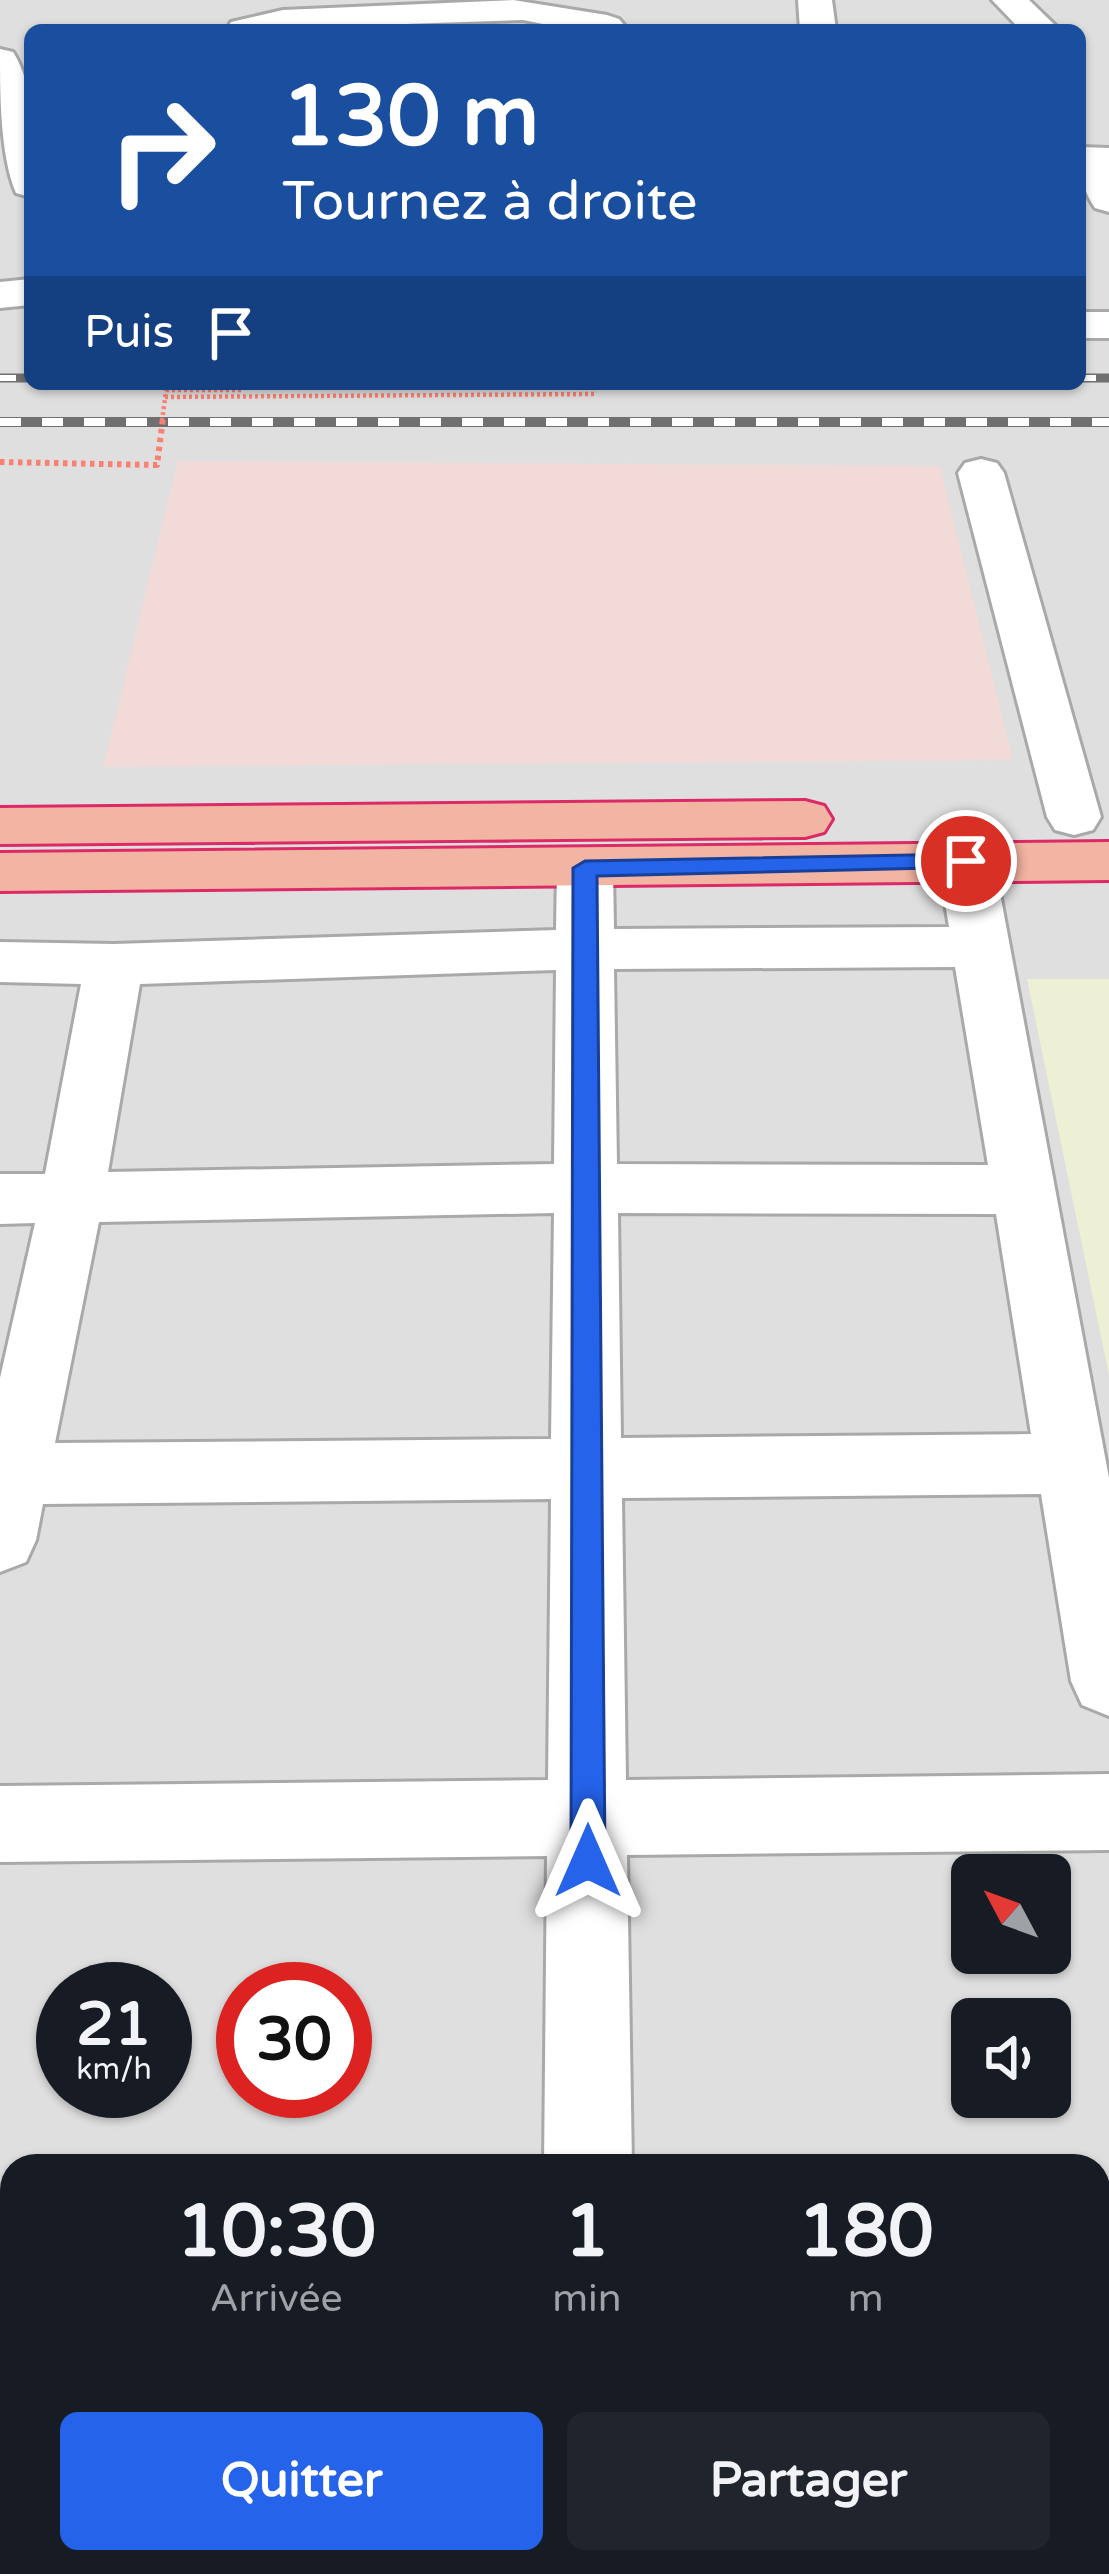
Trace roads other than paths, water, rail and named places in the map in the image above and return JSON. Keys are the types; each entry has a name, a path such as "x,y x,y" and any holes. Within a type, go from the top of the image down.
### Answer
{"highway":[{"path":"0,826 1092,817"},
{"path":"0,872 1109,861"}],"street":[{"path":"986,24 1010,3 1035,24"},
{"path":"283,17 525,5 612,19"},
{"path":"0,60 24,155"},
{"path":"1096,160 1109,200"},
{"path":"981,473 1092,817"},
{"path":"966,861 1109,1681"},
{"path":"585,868 589,2154"},
{"path":"0,962 114,964 585,949 980,947"},
{"path":"114,964 72,1198 5,1496 587,1469 1071,1464"},
{"path":"0,1199 586,1188 1023,1190"},
{"path":"0,1824 1109,1812"}],"railway":[{"path":"0,378 24,378"},
{"path":"1086,378 1109,378"},
{"path":"0,422 1109,422"}]}
